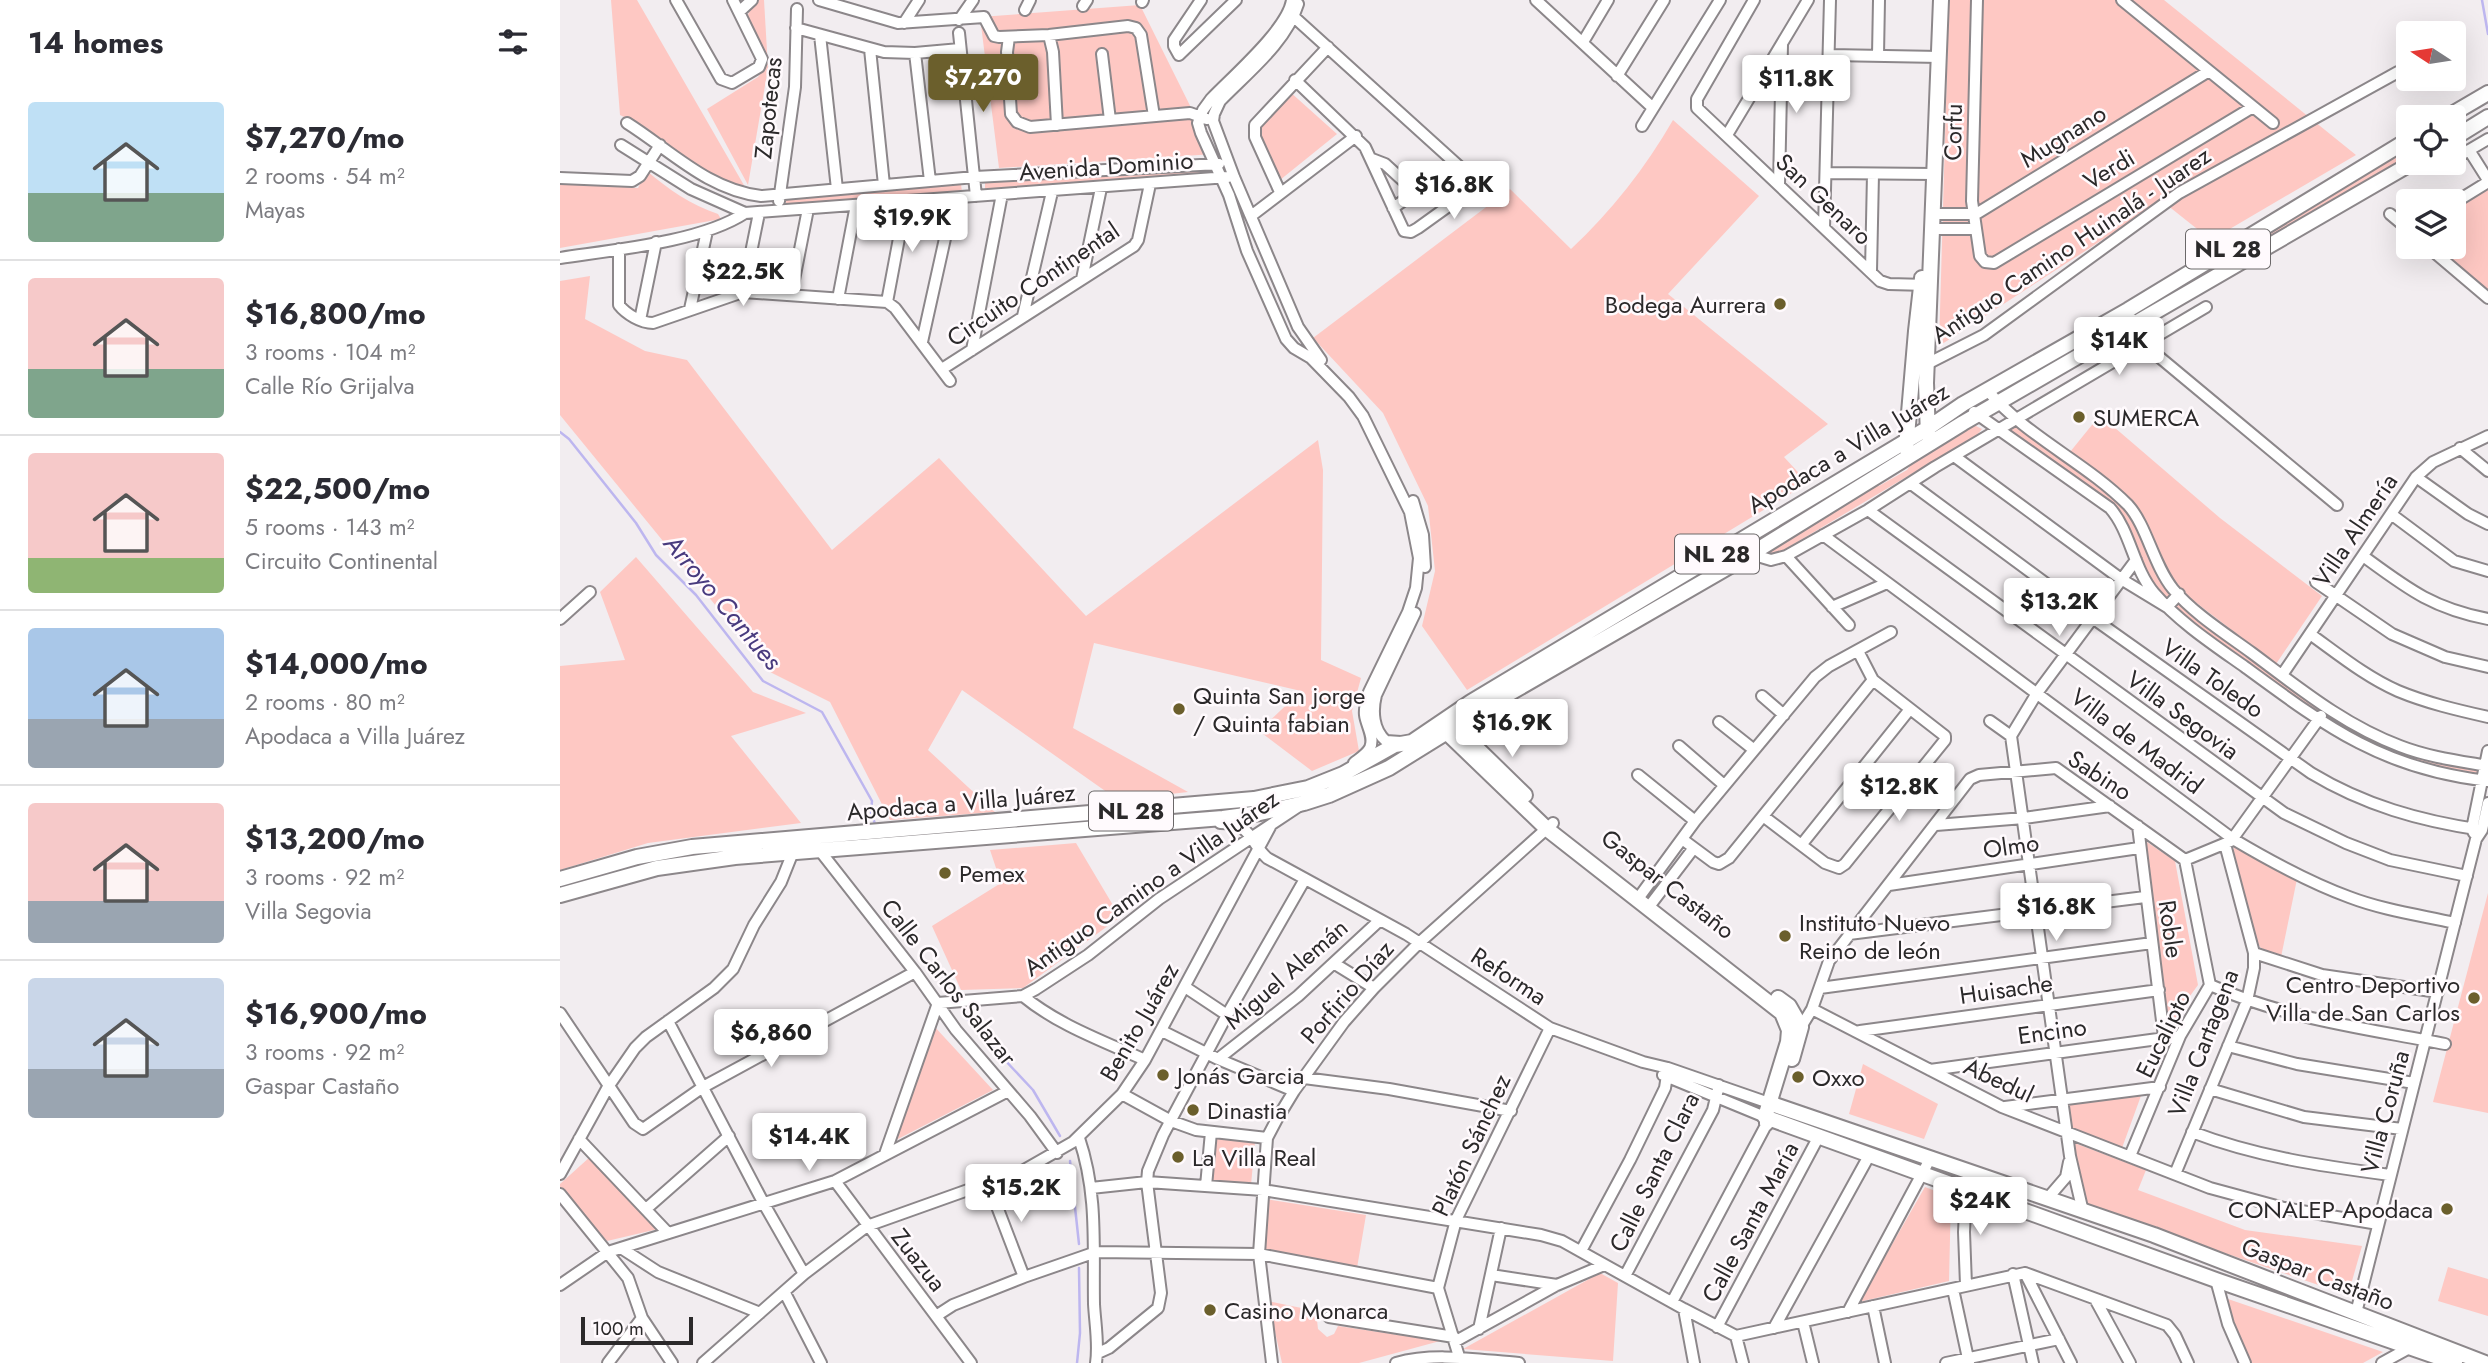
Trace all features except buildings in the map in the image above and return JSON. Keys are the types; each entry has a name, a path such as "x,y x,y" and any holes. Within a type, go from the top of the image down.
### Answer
{"main road":[{"path":"1933,0 1936,57"},
{"path":"1928,446 1926,366 1929,319 1926,285 1941,0"},
{"path":"2466,106 2488,93"},
{"path":"2466,131 2488,117"},
{"name":"Apodaca a Villa Juárez","path":"560,895 657,868 735,857 1261,813 1326,796 1389,768 1446,726 1471,702 1928,428 1963,404 2128,310 2396,147"},
{"name":"Apodaca a Villa Juárez","path":"560,879 637,857 692,847 1254,799 1308,788 1343,774 1395,745 1414,741 1446,726 1675,598 1998,403 2396,172"},
{"path":"1906,459 1916,331 1926,285 1933,222 1930,174"},
{"path":"1916,331 1929,319"},
{"path":"1667,584 1675,598"},
{"name":"Gaspar Castaño","path":"1446,726 1550,826 1782,1013 1788,1030 1788,1042 1768,1112"},
{"name":"Gaspar Castaño","path":"1645,901 1789,1006 1801,1027"},
{"path":"1768,1112 1801,1027"},
{"name":"Gaspar Castaño","path":"1768,1112 1819,1136 2216,1280 2455,1363"},
{"name":"Gaspar Castaño","path":"1768,1112 1931,1157 2154,1235 2485,1363"},
{"path":"2089,1214 2091,1233"}],"street":[{"path":"682,3 721,79 732,83 762,63 761,55 733,0"},
{"path":"740,11 752,0"},
{"path":"818,0 891,22 984,18 994,36 1049,35 1128,26 1136,28 1141,35 1154,116"},
{"path":"855,11 862,0"},
{"path":"904,23 919,0"},
{"path":"959,20 973,0"},
{"path":"1201,0 1174,40 1176,50 1236,0"},
{"path":"1292,0 1291,7 1279,27 1211,99 1198,123 1230,195 1247,251 1286,339 1294,348 1311,358 1349,397 1363,416 1410,512 1415,534 1419,558 1416,587 1408,612 1369,692 1365,706 1372,744 1343,774"},
{"path":"1299,0 1294,17 1280,38 1220,101 1213,121 1298,327 1313,352 1367,412 1418,512 1426,556 1423,587 1416,610 1376,695 1374,713 1378,745 1375,758 1366,773 1326,796"},
{"path":"1536,0 1550,4 1583,42 1653,108"},
{"path":"1583,42 1608,0"},
{"path":"1617,76 1664,0"},
{"path":"1642,126 1720,0"},
{"name":"San Genaro","path":"1754,0 1695,104 1884,283 1926,285"},
{"path":"1727,135 1808,0"},
{"path":"1824,228 1830,0"},
{"path":"1878,55 1879,0"},
{"name":"Corfu","path":"1977,0 1972,189 1979,256 1985,262"},
{"path":"2122,0 2273,123"},
{"name":"Zapotecas","path":"779,211 795,88 797,9"},
{"path":"1294,17 1475,182 1472,189 1418,228 1411,232 1404,231 1372,159 1356,136 1295,80"},
{"path":"796,28 894,53 960,49"},
{"path":"959,33 976,196"},
{"path":"1049,35 1053,52 1057,125"},
{"path":"820,36 837,189"},
{"path":"1009,37 1007,52 1011,114 1017,122 1030,127 1191,113 1213,121"},
{"path":"1779,185 1782,43"},
{"path":"1280,192 1255,137 1256,122 1328,47"},
{"path":"870,49 884,185"},
{"path":"915,53 930,181"},
{"path":"1102,54 1110,120"},
{"path":"1830,55 1936,57"},
{"name":"Mugnano","path":"1973,214 2209,71"},
{"name":"Antiguo Camino Huinalá - Juarez","path":"1912,370 1926,366 1978,339 2179,193 2396,74"},
{"name":"Verdi","path":"1985,262 1994,263 2253,107"},
{"name":"Avenida Dominio","path":"627,123 704,177 737,192 761,196 975,177 1229,163"},
{"path":"1251,216 1356,136"},
{"path":"2466,152 2488,140"},
{"name":"Avenida Dominio","path":"621,145 691,189 745,213 759,214 1234,177"},
{"path":"560,178 632,181 640,176 660,145"},
{"path":"2472,148 2488,167"},
{"path":"2466,195 2488,181 2472,148"},
{"path":"1372,159 1385,164 1410,187 1410,195 1393,208"},
{"path":"1826,173 1930,174"},
{"path":"1871,271 1873,174"},
{"name":"Circuito Continental","path":"887,302 895,307 942,369 1136,243 1150,184"},
{"path":"1082,279 1101,188"},
{"path":"1023,316 1052,192"},
{"path":"972,349 1002,194"},
{"path":"922,342 954,198"},
{"path":"620,249 618,302 624,311 640,320 653,323 743,292 887,302 906,201"},
{"path":"838,299 856,205"},
{"path":"791,295 808,209"},
{"path":"560,258 707,231 724,226 745,213"},
{"path":"743,292 759,214"},
{"path":"1933,222 1973,214"},
{"path":"2390,214 2396,219"},
{"path":"1933,222 1975,229"},
{"path":"690,309 707,231"},
{"path":"640,320 656,242"},
{"path":"2442,259 2488,299"},
{"path":"1751,554 1771,560 1786,556 1823,536 2206,307"},
{"path":"2128,310 2146,343 2158,356 2337,505"},
{"path":"942,369 950,381"},
{"path":"1988,391 2016,419 2109,489 2133,512 2160,571 2179,594 2221,631 2326,708 2366,732 2432,756 2487,765"},
{"path":"1963,404 2100,500 2116,516 2149,586 2167,607"},
{"name":"Villa Almería","path":"2282,675 2416,477 2428,465 2488,436"},
{"path":"2460,448 2488,471"},
{"path":"1954,456 2121,579 2167,607 2318,720 2388,758 2427,771 2485,781"},
{"path":"2416,477 2468,514 2488,524"},
{"name":"Villa Toledo","path":"1910,483 2094,619 2291,759 2337,788 2371,804 2476,833"},
{"path":"2100,500 2109,489"},
{"name":"Villa Segovia","path":"1868,510 2284,813 2382,858 2467,876"},
{"path":"2391,514 2454,561 2488,571"},
{"name":"Villa de Madrid","path":"1823,536 2037,693 2229,841 2285,870 2349,897 2397,911 2455,923"},
{"path":"1786,556 1849,625"},
{"path":"2363,556 2429,601 2488,619"},
{"path":"2089,1214 2070,1156 2011,736 2037,693 2136,559"},
{"path":"1832,607 1887,583"},
{"path":"2316,583 2392,634 2445,657 2488,667"},
{"path":"560,619 590,592"},
{"path":"2167,607 2179,594"},
{"path":"1645,901 1695,821 1815,677 1829,666 1891,632"},
{"path":"2310,634 2362,670 2398,690 2437,705 2488,717"},
{"path":"1763,816 1825,863 1834,867 1845,864 1945,740 1945,736 1873,680 1858,651"},
{"path":"1682,839 1693,849 1719,864 1729,858 1873,680"},
{"path":"1762,696 1784,715"},
{"path":"2137,826 2185,860 2229,841 2326,708"},
{"path":"1802,844 1910,709"},
{"path":"1990,721 2011,736"},
{"path":"1719,722 1753,749"},
{"path":"1378,733 1386,741 1414,741"},
{"path":"1679,746 1724,785"},
{"name":"Villa Coruña","path":"2356,1313 2467,876 2488,751"},
{"name":"Sabino","path":"1801,1027 1812,1009 1829,961 1970,779 1979,775 2056,768 2137,826"},
{"path":"1638,775 1695,821"},
{"name":"Antiguo Camino a Villa Juárez","path":"942,1003 1023,996 1069,968 1159,899 1213,862 1256,844 1270,827 1304,803"},
{"name":"Villa Coruña","path":"2476,833 2488,803"},
{"path":"1936,825 2024,818 2110,806"},
{"name":"Reforma","path":"1200,819 1238,825 1250,834 1267,858 1419,943 1550,1028 1668,1072"},
{"name":"Porfirio Díaz","path":"1272,1363 1259,1254 1267,1138 1294,1091 1344,1022 1374,988 1419,943 1550,826"},
{"name":"Roble","path":"2137,826 2164,1037"},
{"name":"Calle Carlos Salazar","path":"808,838 942,1003 956,1030 1059,1152"},
{"name":"Villa Cartagena","path":"2175,1174 2247,1001 2254,968 2254,953 2229,841"},
{"name":"Benito Juárez","path":"703,1363 804,1274 867,1226 1024,1170 1076,1140 1122,1094 1145,1060 1256,844"},
{"name":"Olmo","path":"1889,885 2139,848"},
{"path":"1645,901 1693,849"},
{"path":"560,1174 608,1087 635,1048 715,988 733,969 754,925 781,882 793,852"},
{"name":"Eucalipto","path":"2130,1156 2180,1036 2210,985 2185,860"},
{"path":"1097,1358 1158,1308 1161,1293 1147,1182 1148,1171 1171,1121 1213,1056 1227,1015 1305,878"},
{"path":"1849,934 2145,897"},
{"name":"Miguel Alemán","path":"1213,1056 1298,996 1380,920"},
{"path":"1820,988 2152,943"},
{"path":"2254,953 2322,975 2438,992"},
{"path":"1335,964 1374,988"},
{"path":"560,1013 634,1123 639,1128 646,1128 703,1087 915,972"},
{"path":"2210,985 2247,1001 2304,1018 2445,1044"},
{"path":"1185,986 1227,1015"},
{"name":"Huisache","path":"1859,1031 2159,990"},
{"path":"1023,996 1038,1009 1064,1023 1145,1060"},
{"path":"885,1154 942,1003"},
{"name":"Abedul","path":"1812,1009 2003,1107 2210,1188 2271,1205 2378,1224"},
{"path":"668,1021 804,1274"},
{"name":"Platón Sánchez","path":"1438,1288 1456,1220 1550,1028"},
{"path":"1162,1031 1294,1091"},
{"name":"Encino","path":"1930,1070 2180,1036"},
{"path":"2228,1046 2297,1065 2414,1083"},
{"path":"1668,1072 1718,1085 1768,1112"},
{"path":"1668,1072 1716,1098 1768,1112"},
{"path":"1581,1251 1636,1148 1665,1088 1668,1072"},
{"path":"1304,1077 1403,1091 1511,1111"},
{"name":"Calle Santa Clara","path":"1625,1276 1713,1110 1718,1085"},
{"path":"2003,1107 2160,1087"},
{"path":"2210,1089 2304,1117 2402,1129"},
{"path":"560,1286 608,1252 835,1181 1008,1091"},
{"path":"1122,1094 1171,1121 1211,1132 1267,1138"},
{"path":"1672,1302 1768,1112"},
{"path":"1206,1186 1211,1132"},
{"path":"2192,1132 2224,1144 2290,1161 2390,1175"},
{"path":"646,1209 729,1136"},
{"name":"Calle Santa María","path":"1717,1327 1819,1136"},
{"path":"579,1139 668,1233"},
{"path":"1076,1140 1085,1157 1091,1188 1097,1358"},
{"path":"1774,1328 1870,1154"},
{"path":"2047,1199 2066,1177 2070,1156"},
{"path":"1848,1312 1931,1157"},
{"name":"Zuazua","path":"835,1181 971,1363"},
{"path":"1091,1188 1147,1182 1263,1190 1552,1238 1581,1251 1736,1336 2019,1274 2166,1325 2175,1335 2188,1363"},
{"path":"988,1183 1024,1277"},
{"path":"1966,1188 1966,1286"},
{"path":"560,1194 628,1278 642,1318 672,1363"},
{"path":"1479,1329 1501,1228"},
{"path":"621,1248 658,1272 761,1313"},
{"path":"936,1316 953,1305 1093,1253 1259,1254 1438,1288 1461,1361"},
{"path":"1329,1317 1455,1339 1479,1329 1558,1285 1604,1265"},
{"path":"2019,1274 2071,1363"},
{"path":"2019,1274 2033,1363"},
{"path":"1491,1275 1558,1285"},
{"path":"2216,1280 2228,1324 2245,1363"},
{"path":"1953,1289 1968,1361"},
{"path":"785,1293 821,1363"},
{"path":"2095,1299 2130,1363"},
{"path":"1872,1306 1885,1363"},
{"path":"1684,1309 1694,1363"},
{"path":"608,1363 642,1318"},
{"path":"1803,1322 1813,1363"},
{"path":"1736,1336 1743,1363"},
{"path":"1946,1363 1968,1361 2029,1344 2059,1339"},
{"path":"2382,1363 2411,1347"},
{"path":"1396,1363 1518,1363"}],"shaded area":[{"path":"611,0 637,0 745,187 721,179 688,161 647,128 620,115"},
{"path":"755,0 764,0 768,68 748,185 707,109 758,77 764,67 764,49 752,29 748,15"},
{"path":"1949,0 2164,0 2356,155 2211,240 2162,201 1939,346"},
{"path":"1140,5 1214,154 999,168 980,17"},
{"path":"1289,91 1337,134 1280,180 1255,125"},
{"path":"1673,120 1759,196 1668,294 1828,424 1784,457 1808,483 1467,690 1422,626 1435,571 1428,506 1383,413 1313,338 1510,189 1571,249 1627,188"},
{"path":"2396,153 2396,164 2187,287 2180,286"},
{"path":"1198,169 1203,175 985,189 985,181"},
{"path":"647,171 680,196 718,214 721,219 560,248 560,182 638,188"},
{"path":"961,184 962,192 786,206 786,199"},
{"path":"2488,186 2488,296 2445,259 2466,259 2466,199"},
{"path":"590,276 585,319 645,351 687,360 832,550 939,458 1086,616 1318,440 1323,470 1321,660 1361,678 1352,711 1359,751 1312,771 1259,731 1301,691 1094,643 1073,728 1188,792 1118,800 962,690 928,750 995,812 890,820 830,702 770,672 560,415 560,281"},
{"path":"2100,415 2220,518 2322,596 2276,664 2173,585 2129,499 2070,452"},
{"path":"1974,425 1982,429 1977,435 1777,554 1764,552 1872,484 1879,486 1907,470 1914,460"},
{"path":"2018,426 2121,505 2137,529 2153,567 2166,589 2181,605 2351,727 2479,769 2478,775 2399,759 2330,724 2189,620 2165,600 2151,583 2126,524 2011,432"},
{"path":"636,557 753,692 806,713 731,736 801,823 648,843 560,870 560,666 625,660 600,592"},
{"path":"1301,797 1235,812 900,838 904,835 1077,821"},
{"path":"2141,838 2175,861 2198,985 2179,1011 2172,1030 2166,1030"},
{"path":"1076,843 1120,917 1023,988 961,990 932,926 1001,883 990,850"},
{"path":"2234,846 2297,879 2281,957 2261,948 2254,939 2233,853"},
{"name":"Centro Deportivo Villa de San Carlos","path":"2488,893 2488,1113 2433,1102"},
{"path":"933,1025 993,1090 894,1141"},
{"path":"1863,1064 1938,1104 1924,1139 1849,1114"},
{"path":"2142,1093 2122,1148 2072,1128 2068,1102"},
{"path":"1213,1137 1255,1142 1251,1185 1209,1180"},
{"path":"2072,1142 2146,1170 2138,1190 2245,1230 2362,1246 2348,1295 2089,1207 2076,1178"},
{"path":"591,1156 658,1229 607,1241 560,1189 560,1184"},
{"path":"1925,1187 1951,1197 1949,1281 1859,1302"},
{"path":"1266,1199 1366,1215 1357,1268 1264,1250"},
{"path":"2448,1267 2488,1279 2488,1316 2438,1301"},
{"path":"1600,1273 1618,1283 1613,1361 1463,1349"},
{"path":"2228,1299 2383,1352 2363,1363 2251,1363 2233,1324"},
{"path":"1268,1301 1316,1311 1318,1329 1327,1337 1334,1334 1338,1326 1440,1341 1359,1363 1282,1363"}],"waterway":[{"path":"2482,0 2488,34"},
{"name":"Arroyo Cantues","path":"560,432 569,439 636,523 656,555 696,595 763,681 822,712 872,801 871,812 875,824"},
{"name":"Arroyo Cantues","path":"963,1011 971,1024 1033,1090 1060,1136"},
{"name":"Arroyo Cantues","path":"1070,1161 1079,1244"},
{"name":"Arroyo Cantues","path":"1077,1363 1080,1333 1079,1268"}],"place":[{"name":"Bodega Aurrera","path":"1780,304"},
{"name":"SUMERCA","path":"2079,417"},
{"name":"Quinta San jorge / Quinta fabian","path":"1179,709"},
{"name":"Pemex","path":"945,873"},
{"name":"Instituto Nuevo Reino de león","path":"1785,936"},
{"name":"Centro Deportivo Villa de San Carlos","path":"2474,998"},
{"name":"Jonás Garcia","path":"1163,1075"},
{"name":"Oxxo","path":"1798,1077"},
{"name":"Dinastia","path":"1193,1110"},
{"name":"La Villa Real","path":"1178,1157"},
{"name":"CONALEP Apodaca","path":"2447,1209"},
{"name":"Casino Monarca","path":"1210,1310"}]}
